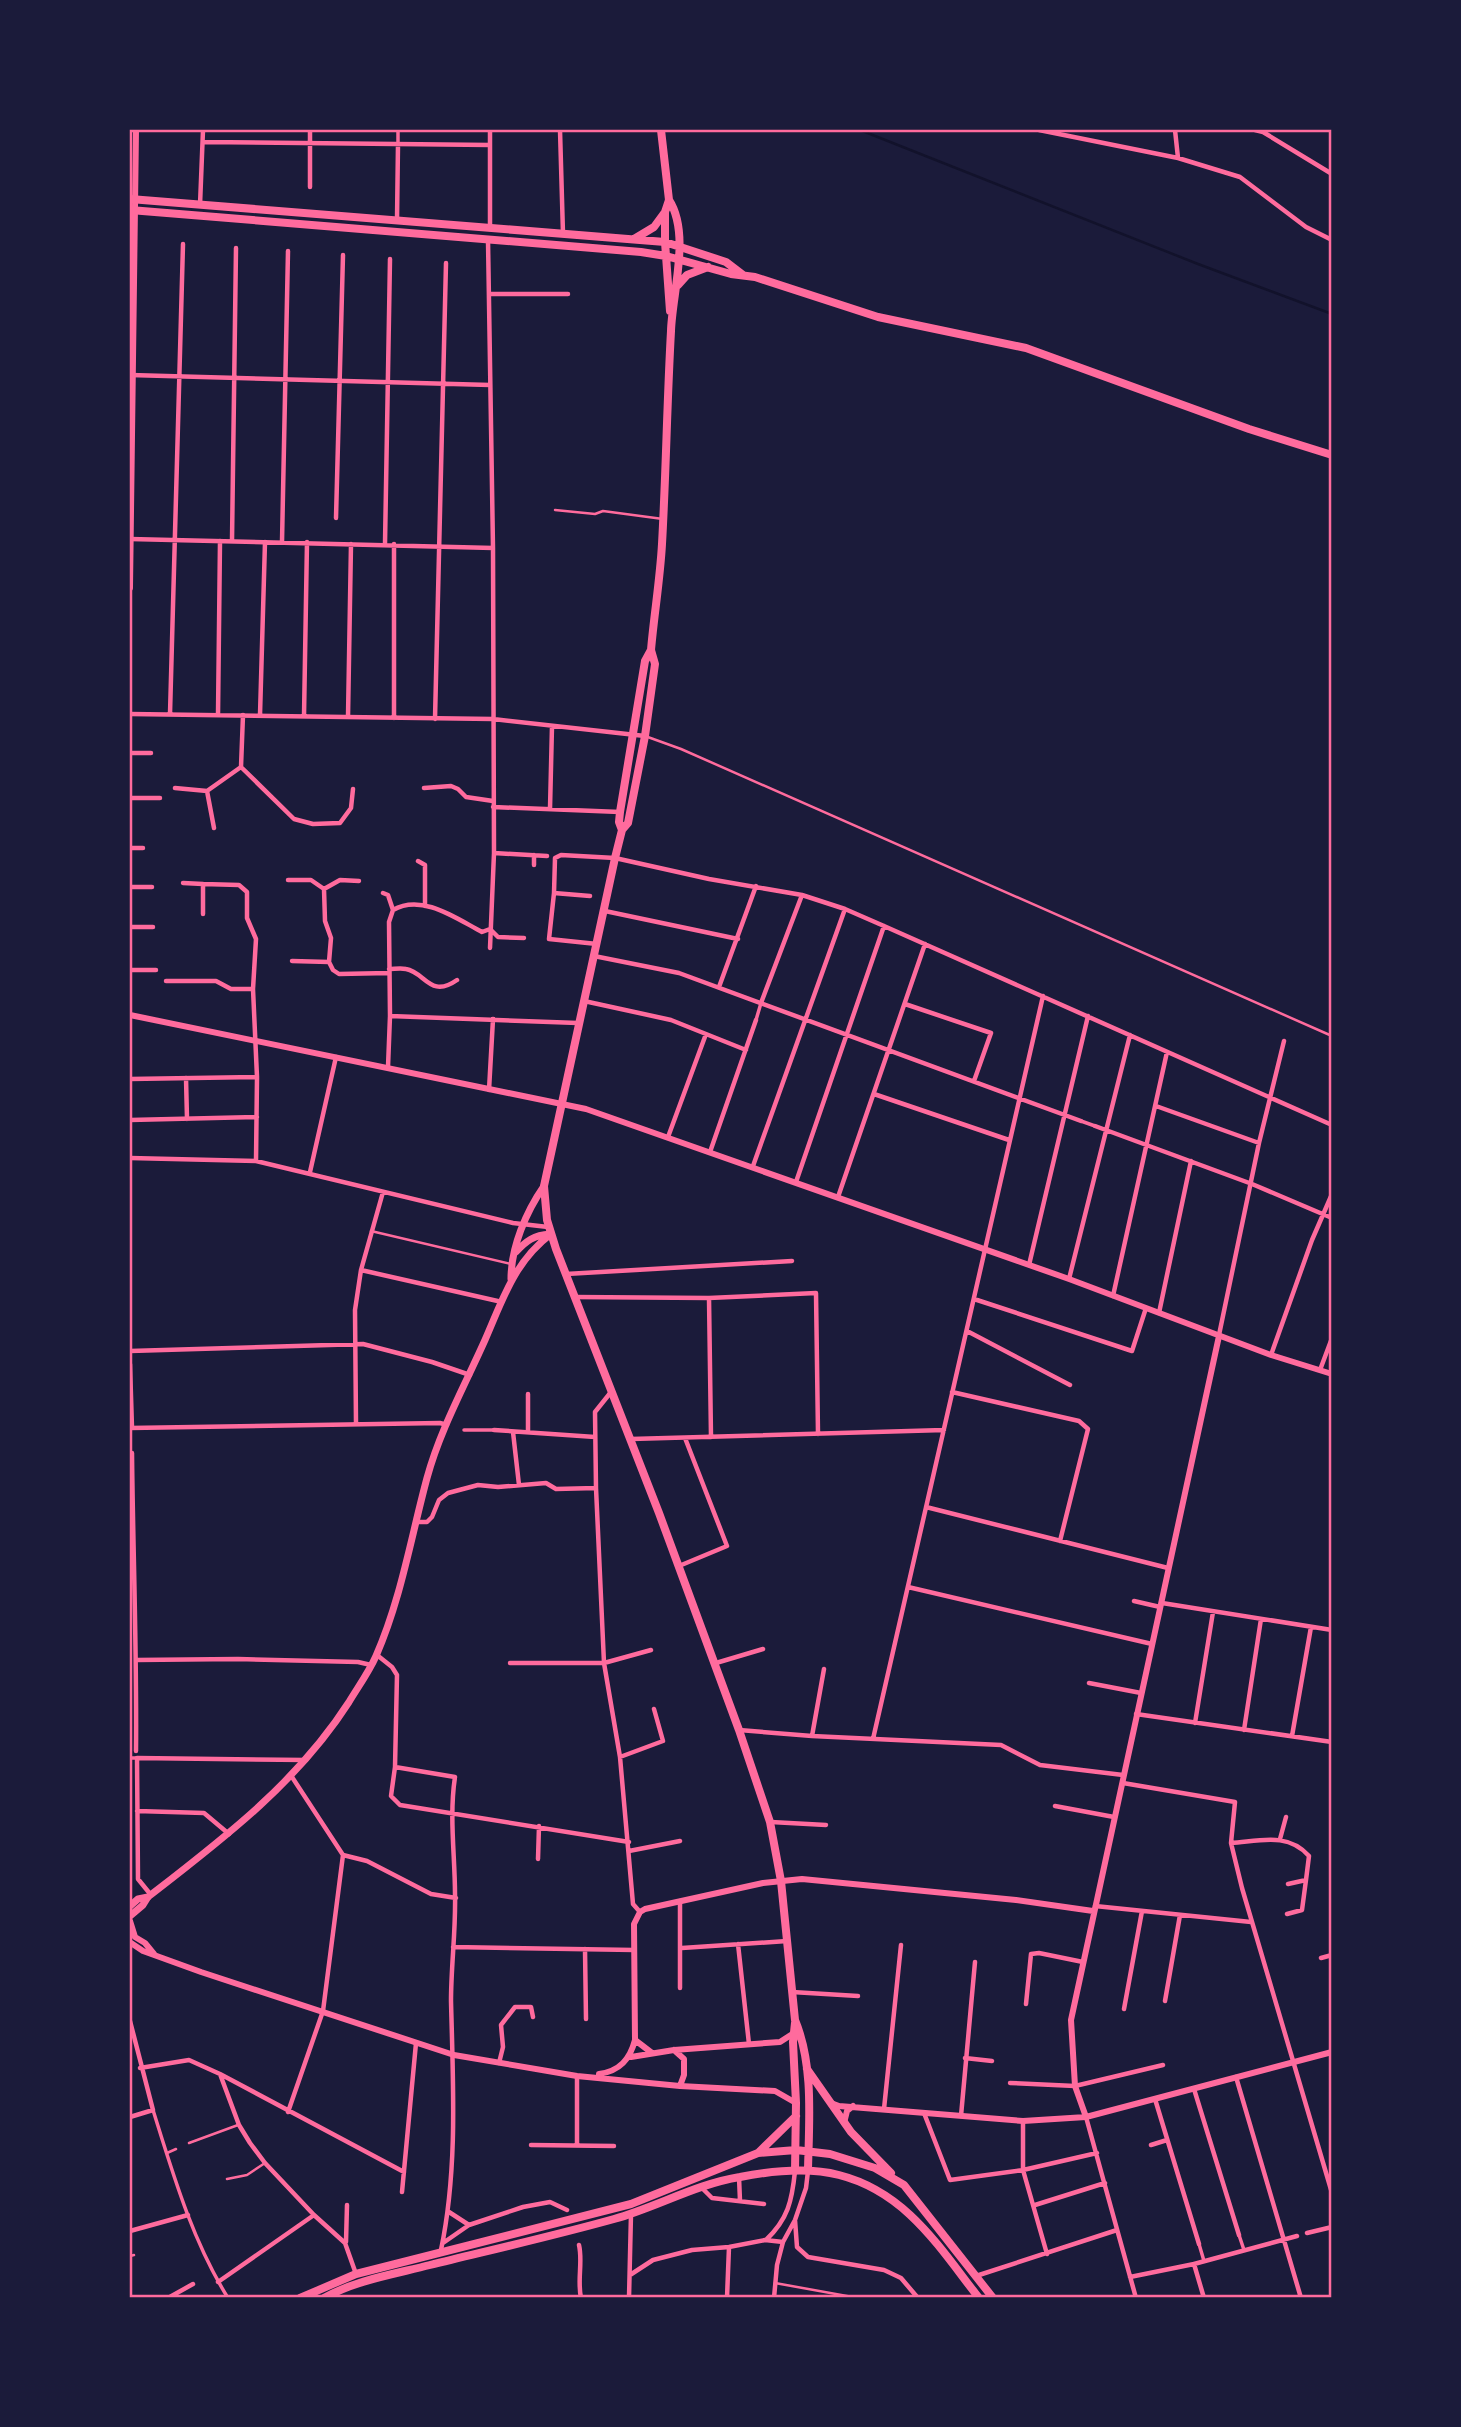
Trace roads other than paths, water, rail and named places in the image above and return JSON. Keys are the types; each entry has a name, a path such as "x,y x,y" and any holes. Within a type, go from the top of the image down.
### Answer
{"highway":[{"path":"661,130 669,200 676,214 679,247 671,323"},
{"path":"132,199 665,242 726,262 744,275"},
{"path":"634,239 654,228 665,212 669,200"},
{"path":"132,210 666,256 731,274 744,275 878,317 1026,348 1249,429 1332,455"},
{"path":"665,212 671,323 663,519 651,650 655,664 645,736 628,823 622,830 615,858 544,1186 549,1227 573,1297 679,1567 770,1822 782,1881 795,2020 795,2171"},
{"path":"677,286 687,275 708,267"},
{"path":"622,830 620,812 645,661 651,650"},
{"path":"795,2020 803,2040 809,2099 808,2170"},
{"path":"806,2067 857,2140 904,2185 993,2298"},
{"path":"758,2153 796,2116"},
{"path":"300,2298 308,2292 356,2274 442,2247 631,2203 758,2153 796,2150 830,2154 875,2168 904,2185"},
{"path":"324,2298 339,2290 396,2273 631,2214 739,2177 808,2170 855,2180 894,2199 909,2211 979,2298"}],"main road":[{"path":"511,1280 511,1264 530,1207 544,1186"},
{"path":"514,1254 526,1241 549,1227"},
{"path":"130,1916 149,1896 230,1835 292,1777 341,1714 371,1665 401,1585 428,1475 447,1425 511,1280 549,1227"},
{"path":"130,1906 138,1899 149,1896"}],"street":[{"path":"200,206 203,130"},
{"path":"310,130 310,187"},
{"path":"397,220 398,130"},
{"path":"490,130 490,229"},
{"path":"560,130 563,234"},
{"path":"1039,130 1178,158 1240,177 1306,227 1332,240"},
{"path":"1175,130 1178,158"},
{"path":"1255,130 1263,132 1332,174"},
{"path":"130,588 134,132"},
{"path":"203,142 490,145"},
{"path":"488,239 494,853 490,948"},
{"path":"170,714 183,246"},
{"path":"232,541 236,249"},
{"path":"282,542 288,251"},
{"path":"335,518 342,258"},
{"path":"385,544 390,259"},
{"path":"435,719 446,263"},
{"path":"489,294 568,294"},
{"path":"130,375 490,385"},
{"path":"130,539 493,548"},
{"path":"218,715 220,541"},
{"path":"260,715 265,542"},
{"path":"304,716 307,542"},
{"path":"348,717 351,544"},
{"path":"394,544 394,718"},
{"path":"130,714 493,719 645,736"},
{"path":"243,715 241,767 294,819 313,824 340,823 351,808 353,789"},
{"path":"550,809 552,726"},
{"path":"130,753 152,753"},
{"path":"175,788 207,790 241,767"},
{"path":"424,788 451,786 466,797 493,804 620,812"},
{"path":"207,790 214,828"},
{"path":"130,799 160,798"},
{"path":"130,848 143,848"},
{"path":"494,853 547,856"},
{"path":"534,855 534,865"},
{"path":"597,944 549,939 555,858 561,855 615,858 709,879 802,895 845,909 1332,1125"},
{"path":"418,861 425,865 425,906"},
{"path":"288,880 311,880 324,889"},
{"path":"324,889 340,880 359,881"},
{"path":"183,883 239,885 247,892 247,918 256,939 253,989 257,1077 256,1161"},
{"path":"203,884 203,914"},
{"path":"719,987 756,886"},
{"path":"130,887 152,887"},
{"path":"324,889 325,921 331,938 329,962 333,970 339,974 408,969 428,985 450,984 457,980"},
{"path":"554,892 590,896"},
{"path":"383,893 388,895 393,910 389,922 388,1067"},
{"path":"710,1152 761,1003 802,895"},
{"path":"393,910 402,906 437,907 482,932 490,929"},
{"path":"752,1166 845,909"},
{"path":"605,911 738,939"},
{"path":"796,1182 884,926"},
{"path":"130,927 153,927"},
{"path":"490,929 498,937 524,938"},
{"path":"838,1197 925,944"},
{"path":"594,956 679,973 719,987 1191,1161 1332,1218"},
{"path":"292,961 329,962"},
{"path":"130,970 156,970"},
{"path":"166,981 216,981 231,989 253,989"},
{"path":"873,1739 1043,996"},
{"path":"584,1001 671,1020 746,1050"},
{"path":"905,1004 991,1033 974,1082"},
{"path":"130,1015 586,1109 1069,1279 1271,1355 1332,1374"},
{"path":"390,1016 579,1023"},
{"path":"1029,1265 1088,1016"},
{"path":"489,1090 493,1019"},
{"path":"668,1137 706,1034"},
{"path":"1069,1279 1129,1035"},
{"path":"1136,2298 1097,2153 1075,2086 1071,2021 1259,1143 1284,1041"},
{"path":"1113,1296 1167,1052"},
{"path":"310,1172 336,1056"},
{"path":"130,1079 257,1077"},
{"path":"186,1078 187,1119"},
{"path":"874,1094 1009,1140"},
{"path":"1156,1106 1259,1143"},
{"path":"130,1120 257,1117"},
{"path":"130,1158 256,1161 524,1225 549,1227"},
{"path":"1159,1314 1191,1161"},
{"path":"356,1424 355,1310 361,1270 383,1192"},
{"path":"1271,1355 1322,1214 1332,1194"},
{"path":"565,1274 792,1261"},
{"path":"361,1270 502,1302"},
{"path":"573,1297 709,1298 816,1293 818,1434"},
{"path":"709,1298 711,1437"},
{"path":"974,1299 1132,1351 1146,1308"},
{"path":"967,1331 1070,1385"},
{"path":"1320,1370 1332,1338"},
{"path":"130,1350 354,1344 432,1362 470,1375"},
{"path":"130,1364 131,1428 447,1425"},
{"path":"611,1392 595,1412 604,1663 620,1757 634,1904 640,1912"},
{"path":"952,1392 1079,1420 1088,1429 1060,1541"},
{"path":"528,1394 528,1432"},
{"path":"464,1430 595,1437"},
{"path":"630,1439 944,1430"},
{"path":"513,1432 519,1485"},
{"path":"679,1567 727,1546 685,1438"},
{"path":"132,1453 136,1751"},
{"path":"416,1522 427,1522 439,1500 449,1493 478,1485 498,1487 545,1483 556,1489 596,1488"},
{"path":"926,1507 1168,1568"},
{"path":"908,1587 1152,1644"},
{"path":"1134,1601 1332,1630"},
{"path":"1195,1723 1213,1612"},
{"path":"1244,1730 1261,1619"},
{"path":"1292,1736 1311,1627"},
{"path":"715,1664 763,1649"},
{"path":"510,1663 604,1663 651,1650"},
{"path":"376,1654 392,1667 397,1675 395,1767 391,1797 395,1802 400,1805 629,1842"},
{"path":"136,1660 238,1659 358,1662 371,1665"},
{"path":"812,1736 824,1670"},
{"path":"1089,1683 1141,1693"},
{"path":"620,1757 663,1741 654,1709"},
{"path":"1136,1714 1332,1742"},
{"path":"739,1730 1001,1745 1040,1765 1235,1802 1231,1843 1251,1922 1332,2193"},
{"path":"130,1758 307,1760"},
{"path":"137,1758 138,1878 149,1896"},
{"path":"395,1767 455,1777 453,1813 456,1898 451,1999 454,2055 449,2211 442,2247"},
{"path":"292,1777 343,1854 367,1861 432,1895 456,1898"},
{"path":"1055,1806 1114,1817"},
{"path":"137,1811 204,1813 230,1835"},
{"path":"1280,1839 1286,1817"},
{"path":"770,1822 826,1825"},
{"path":"538,1859 539,1826"},
{"path":"1231,1843 1280,1839 1299,1844 1308,1856 1302,1910 1287,1914"},
{"path":"629,1851 680,1841"},
{"path":"288,2112 323,2011 343,1854"},
{"path":"631,2057 635,2040 634,1924 640,1912 645,1909 680,1901 763,1883 815,1881 1251,1922"},
{"path":"1288,1884 1306,1881"},
{"path":"680,1901 680,1987"},
{"path":"1124,2009 1142,1911"},
{"path":"1165,2001 1180,1915"},
{"path":"130,1916 132,1942 143,1951 454,2055 576,2076 680,2086 775,2091 796,2104"},
{"path":"682,1948 787,1941"},
{"path":"738,1944 750,2044"},
{"path":"884,2109 901,1945"},
{"path":"453,1947 634,1950"},
{"path":"585,1949 586,2019"},
{"path":"1026,2004 1031,1954 1039,1953 1083,1962"},
{"path":"1321,1958 1332,1955"},
{"path":"961,2116 975,1962"},
{"path":"791,1992 858,1997"},
{"path":"499,2063 503,2047 501,2025 515,2007 531,2007 533,2017"},
{"path":"130,2021 140,2068 188,2215 212,2274 228,2298"},
{"path":"587,2076 607,2073 631,2057 674,2050 780,2042 794,2033"},
{"path":"635,2040 652,2053"},
{"path":"402,2192 416,2042"},
{"path":"674,2050 684,2059 684,2075 680,2086"},
{"path":"829,2102 839,2106 1023,2121 1086,2117 1332,2052"},
{"path":"965,2058 992,2061"},
{"path":"140,2068 188,2060 220,2074 404,2172"},
{"path":"623,2063 630,2080"},
{"path":"1010,2083 1075,2086 1163,2065"},
{"path":"220,2074 239,2125 265,2163 314,2216 345,2243"},
{"path":"576,2076 577,2146"},
{"path":"1236,2077 1301,2298"},
{"path":"1194,2088 1244,2250"},
{"path":"1155,2099 1204,2261"},
{"path":"844,2123 853,2106"},
{"path":"130,2117 153,2110"},
{"path":"924,2113 950,2180 1023,2170 1097,2153"},
{"path":"1023,2121 1023,2170 1047,2254"},
{"path":"1151,2145 1167,2140"},
{"path":"531,2145 614,2146"},
{"path":"774,2298 783,2242 795,2220 806,2188 808,2170"},
{"path":"765,2240 782,2225 795,2171"},
{"path":"739,2177 740,2201"},
{"path":"1035,2205 1105,2183"},
{"path":"701,2188 712,2198 764,2204"},
{"path":"442,2247 469,2225 523,2207 550,2202 568,2210"},
{"path":"347,2206 345,2243 356,2274"},
{"path":"449,2211 469,2225"},
{"path":"629,2298 631,2214"},
{"path":"130,2231 188,2215"},
{"path":"218,2282 314,2216"},
{"path":"795,2220 797,2246 808,2257 884,2270 901,2278 918,2298"},
{"path":"1130,2277 1194,2264 1332,2227"},
{"path":"975,2277 1117,2230"},
{"path":"630,2275 653,2260 691,2250 729,2248 765,2240 783,2242"},
{"path":"579,2245 581,2298"},
{"path":"727,2298 729,2248"},
{"path":"1194,2264 1204,2298"},
{"path":"168,2298 193,2284"}],"lane":[{"path":"555,510 595,514 603,511 663,519"},
{"path":"645,736 681,748 1332,1037"},
{"path":"371,1231 511,1264"},
{"path":"189,2143 239,2125"},
{"path":"167,2153 176,2149"},
{"path":"227,2179 247,2175 265,2163"},
{"path":"775,2283 858,2298"}],"waterway":[{"path":"860,130 1332,314"}]}
